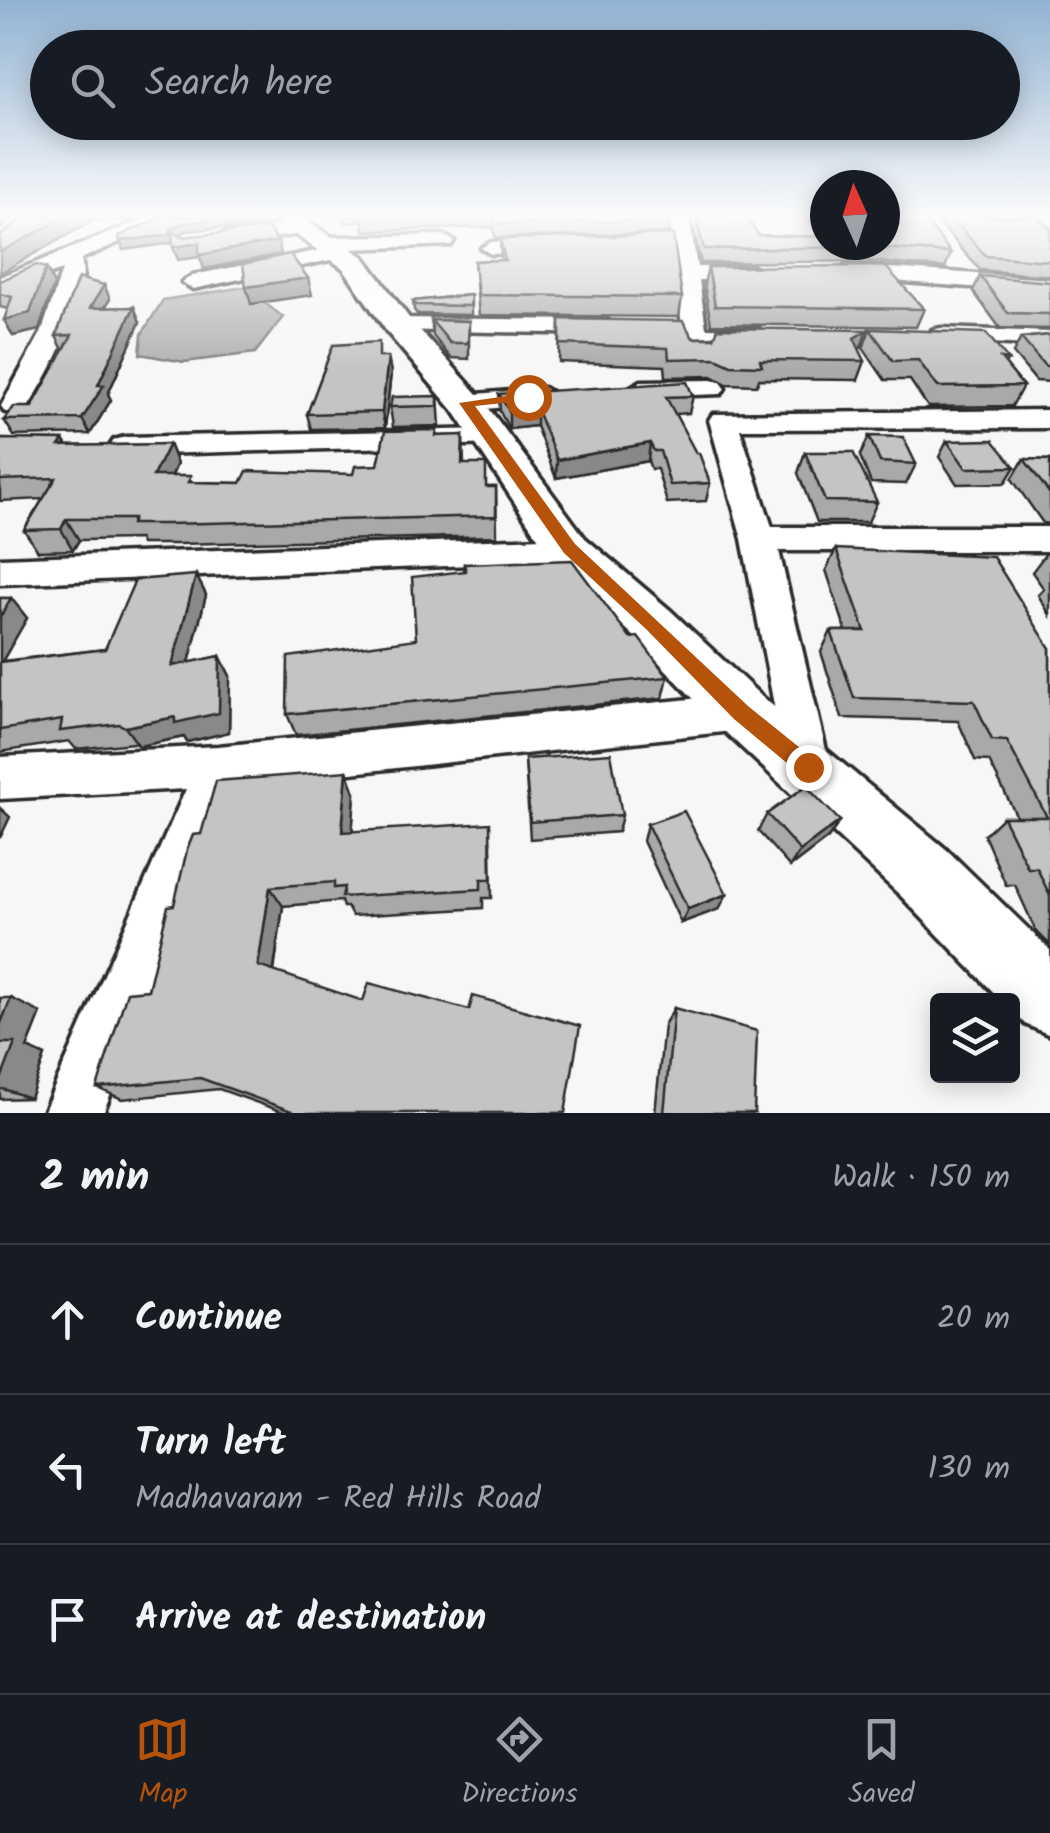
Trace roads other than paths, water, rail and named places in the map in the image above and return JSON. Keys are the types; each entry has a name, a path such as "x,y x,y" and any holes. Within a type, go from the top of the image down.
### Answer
{"main road":[{"path":"345,268 466,403 569,548 741,712 924,873 1050,999"}],"street":[{"path":"0,285 41,268"},
{"path":"15,406 52,336 74,268"},
{"path":"193,282 237,268"},
{"path":"683,268 689,331 723,420 759,539 808,767"},
{"path":"962,268 971,280"},
{"path":"686,274 783,272"},
{"path":"821,272 1050,286"},
{"path":"398,326 640,328"},
{"path":"689,331 792,336"},
{"path":"920,335 1050,339"},
{"path":"982,336 1003,363"},
{"path":"612,390 711,388"},
{"path":"1024,391 1049,421"},
{"path":"466,403 575,392"},
{"path":"723,420 1049,421"},
{"path":"98,447 489,438"},
{"path":"759,539 1050,539"},
{"path":"983,540 1005,578"},
{"path":"0,571 569,548"},
{"path":"0,778 218,767 741,712"},
{"path":"72,1113 218,767"}]}
